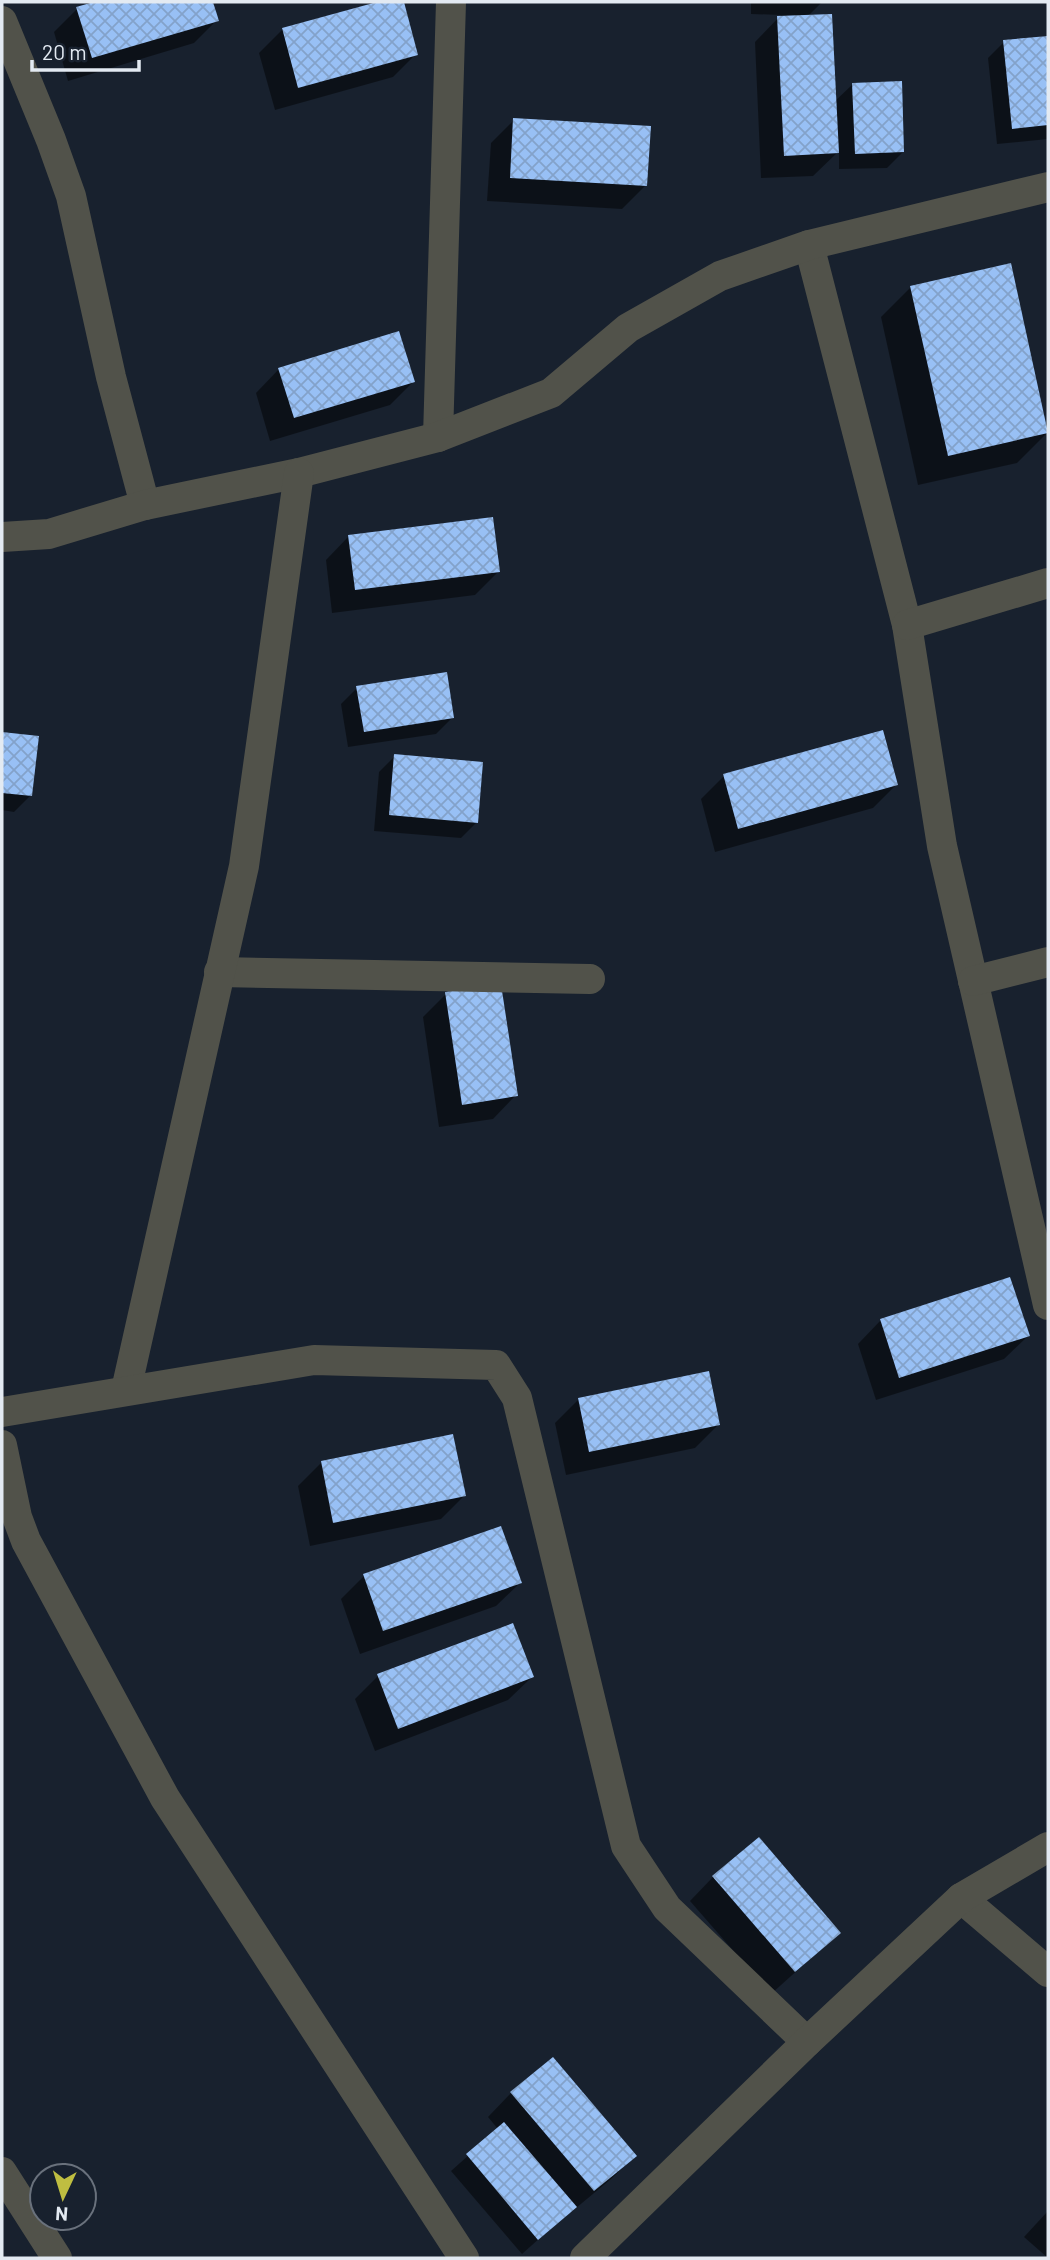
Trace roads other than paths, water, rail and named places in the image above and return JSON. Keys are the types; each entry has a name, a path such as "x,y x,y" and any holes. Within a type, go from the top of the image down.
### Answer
{"street":[{"path":"438,437 451,2"},
{"path":"2,21 71,196 111,377 145,505"},
{"path":"2,537 49,534 145,505 299,473 438,437 551,393 628,328 720,276 809,245 1048,187"},
{"path":"809,245 907,625 942,846 1048,1306"},
{"path":"126,1390 244,866 299,473"},
{"path":"907,625 1048,583"},
{"path":"973,981 1048,962"},
{"path":"219,972 590,979"},
{"path":"2,1412 314,1360 496,1365 517,1398 626,1846 667,1908 807,2042"},
{"path":"2,1445 17,1517 26,1541 165,1798 464,2258"},
{"path":"585,2258 807,2042 961,1898 1048,1847"},
{"path":"961,1898 1048,1972"},
{"path":"2,2172 57,2258"}]}
